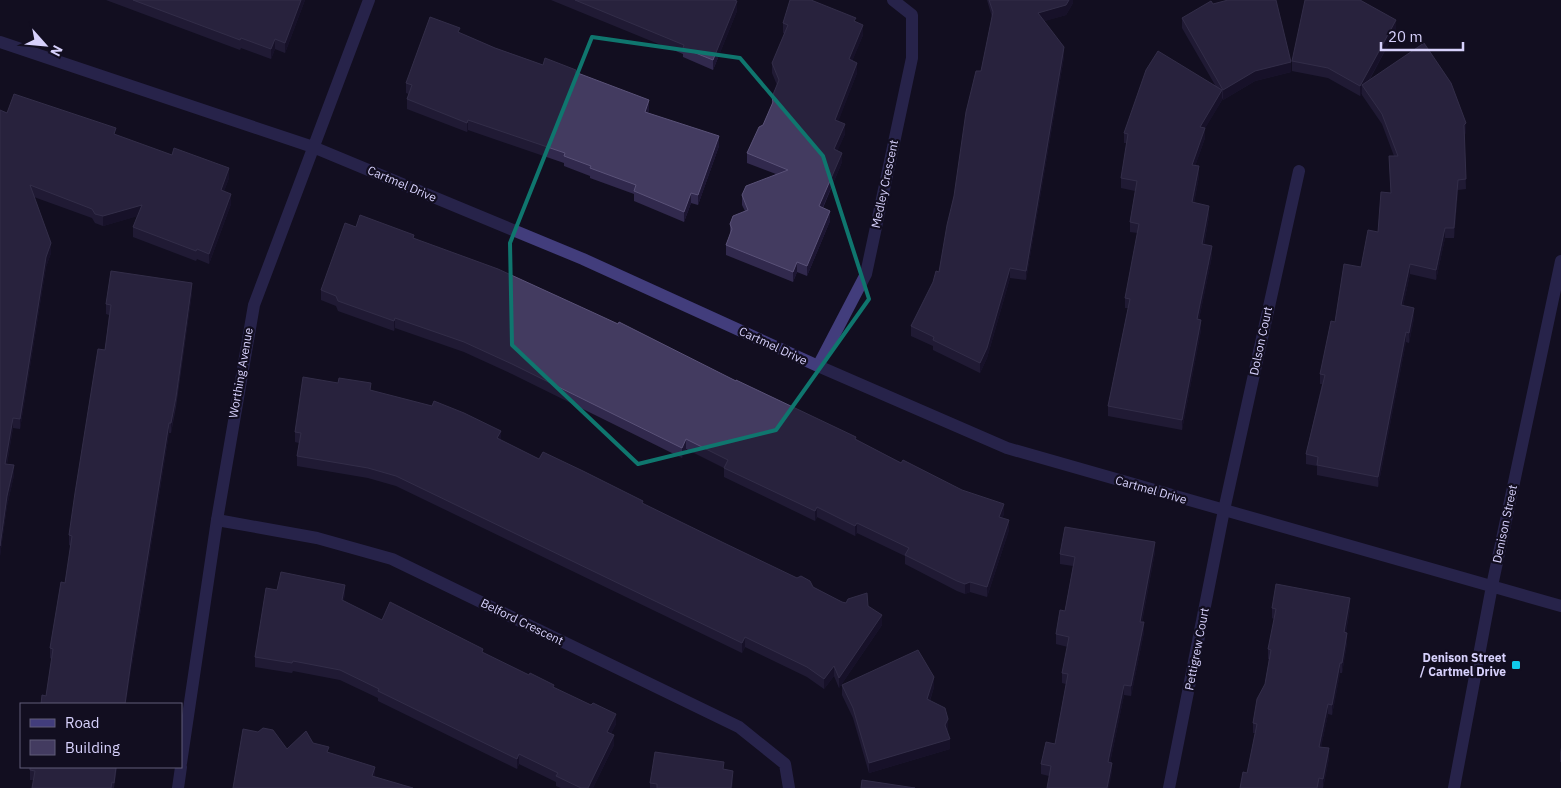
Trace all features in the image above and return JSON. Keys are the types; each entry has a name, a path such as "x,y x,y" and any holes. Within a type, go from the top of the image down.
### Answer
{"street":[{"name":"Worthing Avenue","path":"182,758 217,520 254,305 369,0"},
{"name":"Medley Crescent","path":"818,366 866,274 912,58 912,15 893,0"},
{"name":"Cartmel Drive","path":"0,42 313,147 583,259 818,366 1007,448 1561,606"},
{"name":"Dolson Court","path":"1224,510 1298,172"},
{"name":"Denison Street","path":"1454,788 1492,586 1561,262"},
{"name":"Pettigrew Court","path":"1169,788 1224,510"},
{"name":"Belford Crescent","path":"217,520 317,538 392,559 739,727 785,764 789,788"},
{"name":"Worthing Avenue","path":"178,788 181,768"}],"highlighted area":[{"path":"592,37 740,58 823,156 869,299 776,430 638,464 512,345 510,243"}],"building":[{"path":"133,0 301,0 285,43 275,39 271,49 241,38 240,40"},
{"path":"575,0 737,1 713,60 683,48 684,45"},
{"path":"790,0 811,0 856,18 854,21 863,25 849,59 857,63 835,120 845,124 834,149 842,153 819,206 830,211 807,266 797,262 793,272 726,245 732,229 730,224 733,216 748,210 742,195 746,186 788,170 747,153 759,127 763,125 773,102 772,97 779,80 772,63 788,25 783,23"},
{"path":"989,0 1069,0 1066,5 1038,13 1064,47 1026,271 1010,268 987,348 980,363 933,340 934,337 911,326 933,282 936,271 939,272 954,196 966,112 976,71 981,71 993,12"},
{"path":"1228,0 1276,0 1291,62 1255,71 1223,90 1182,18 1211,1 1213,4"},
{"path":"1305,0 1360,0 1396,20 1360,86 1328,68 1292,61"},
{"path":"430,17 460,28 458,32 495,48 543,65 545,58 576,70 575,72 649,100 645,112 719,136 698,195 691,193 684,212 634,191 636,185 590,168 591,166 564,156 565,153 468,120 467,123 407,99 412,85 406,83"},
{"path":"1424,43 1451,83 1466,123 1464,125 1466,179 1458,180 1454,228 1445,228 1436,270 1410,264 1401,305 1414,308 1409,333 1406,332 1378,477 1317,465 1318,457 1306,454 1325,375 1320,374 1331,321 1335,322 1344,264 1361,267 1368,230 1378,232 1381,192 1391,193 1389,156 1398,156 1382,114 1362,85"},
{"path":"1158,51 1222,90 1200,127 1205,128 1192,165 1199,166 1192,202 1209,206 1202,244 1212,246 1197,319 1201,320 1182,420 1108,406 1130,299 1125,298 1139,224 1130,222 1137,181 1121,178 1128,134 1124,133 1146,70"},
{"path":"14,94 116,128 114,134 172,155 174,148 229,168 221,190 231,194 209,254 197,249 196,251 133,227 142,205 103,216 95,214 92,209 30,185 51,243 46,257 20,419 13,418 5,464 14,465 7,496 0,546 0,110 7,113"},
{"path":"360,215 414,235 413,238 498,269 618,324 619,322 736,381 856,437 855,439 901,463 903,460 962,490 1004,504 999,517 1009,520 987,587 970,582 965,584 957,581 905,555 909,548 857,523 855,526 817,507 815,511 724,468 728,460 686,439 682,448 464,342 395,318 394,321 338,301 336,296 321,290 345,223 356,227"},
{"path":"111,271 192,283 176,397 171,423 169,423 125,703 41,703 42,695 46,696 53,649 50,648 61,582 65,583 72,536 69,535 98,349 105,350 111,305 106,304"},
{"path":"303,377 338,383 339,378 371,383 370,390 432,406 434,401 464,413 501,431 497,438 539,459 543,452 724,543 797,578 801,576 810,581 813,587 842,602 846,603 848,599 867,593 868,606 882,615 839,678 834,666 824,679 807,667 745,637 742,643 396,476 368,468 297,456 301,433 295,432"},
{"path":"1065,527 1155,542 1140,622 1144,622 1131,686 1124,685 1108,762 1112,763 1107,788 1047,788 1051,766 1041,764 1046,742 1055,744 1068,674 1062,673 1069,637 1056,634 1060,610 1065,611 1075,557 1060,554"},
{"path":"281,572 345,585 342,600 382,620 390,602 483,649 482,652 529,675 530,673 554,685 553,687 591,705 593,703 616,714 607,732 614,735 588,788 581,788 556,776 558,773 519,754 517,759 378,691 379,689 340,670 293,661 292,663 255,657 266,588 277,590"},
{"path":"1276,584 1350,598 1344,632 1347,633 1342,663 1340,663 1332,705 1328,704 1319,747 1329,748 1323,779 1319,778 1317,788 1240,788 1243,772 1247,773 1257,724 1253,723 1257,699 1265,684 1271,650 1268,649 1276,609 1272,608"},
{"path":"918,650 934,677 927,699 945,708 948,719 945,725 950,739 869,763 853,708 842,685"},
{"path":"263,728 273,730 287,749 306,731 313,743 329,747 327,752 375,767 372,776 413,788 233,788 243,729 258,732"},
{"path":"655,752 724,762 723,769 733,771 731,788 657,788 657,784 650,783"},
{"path":"30,768 116,768 114,783 112,782 111,788 32,788 35,771 30,770"},
{"path":"862,780 915,788 861,788"}],"place":[{"name":"Denison Street / Cartmel Drive","path":"1516,665"}]}
